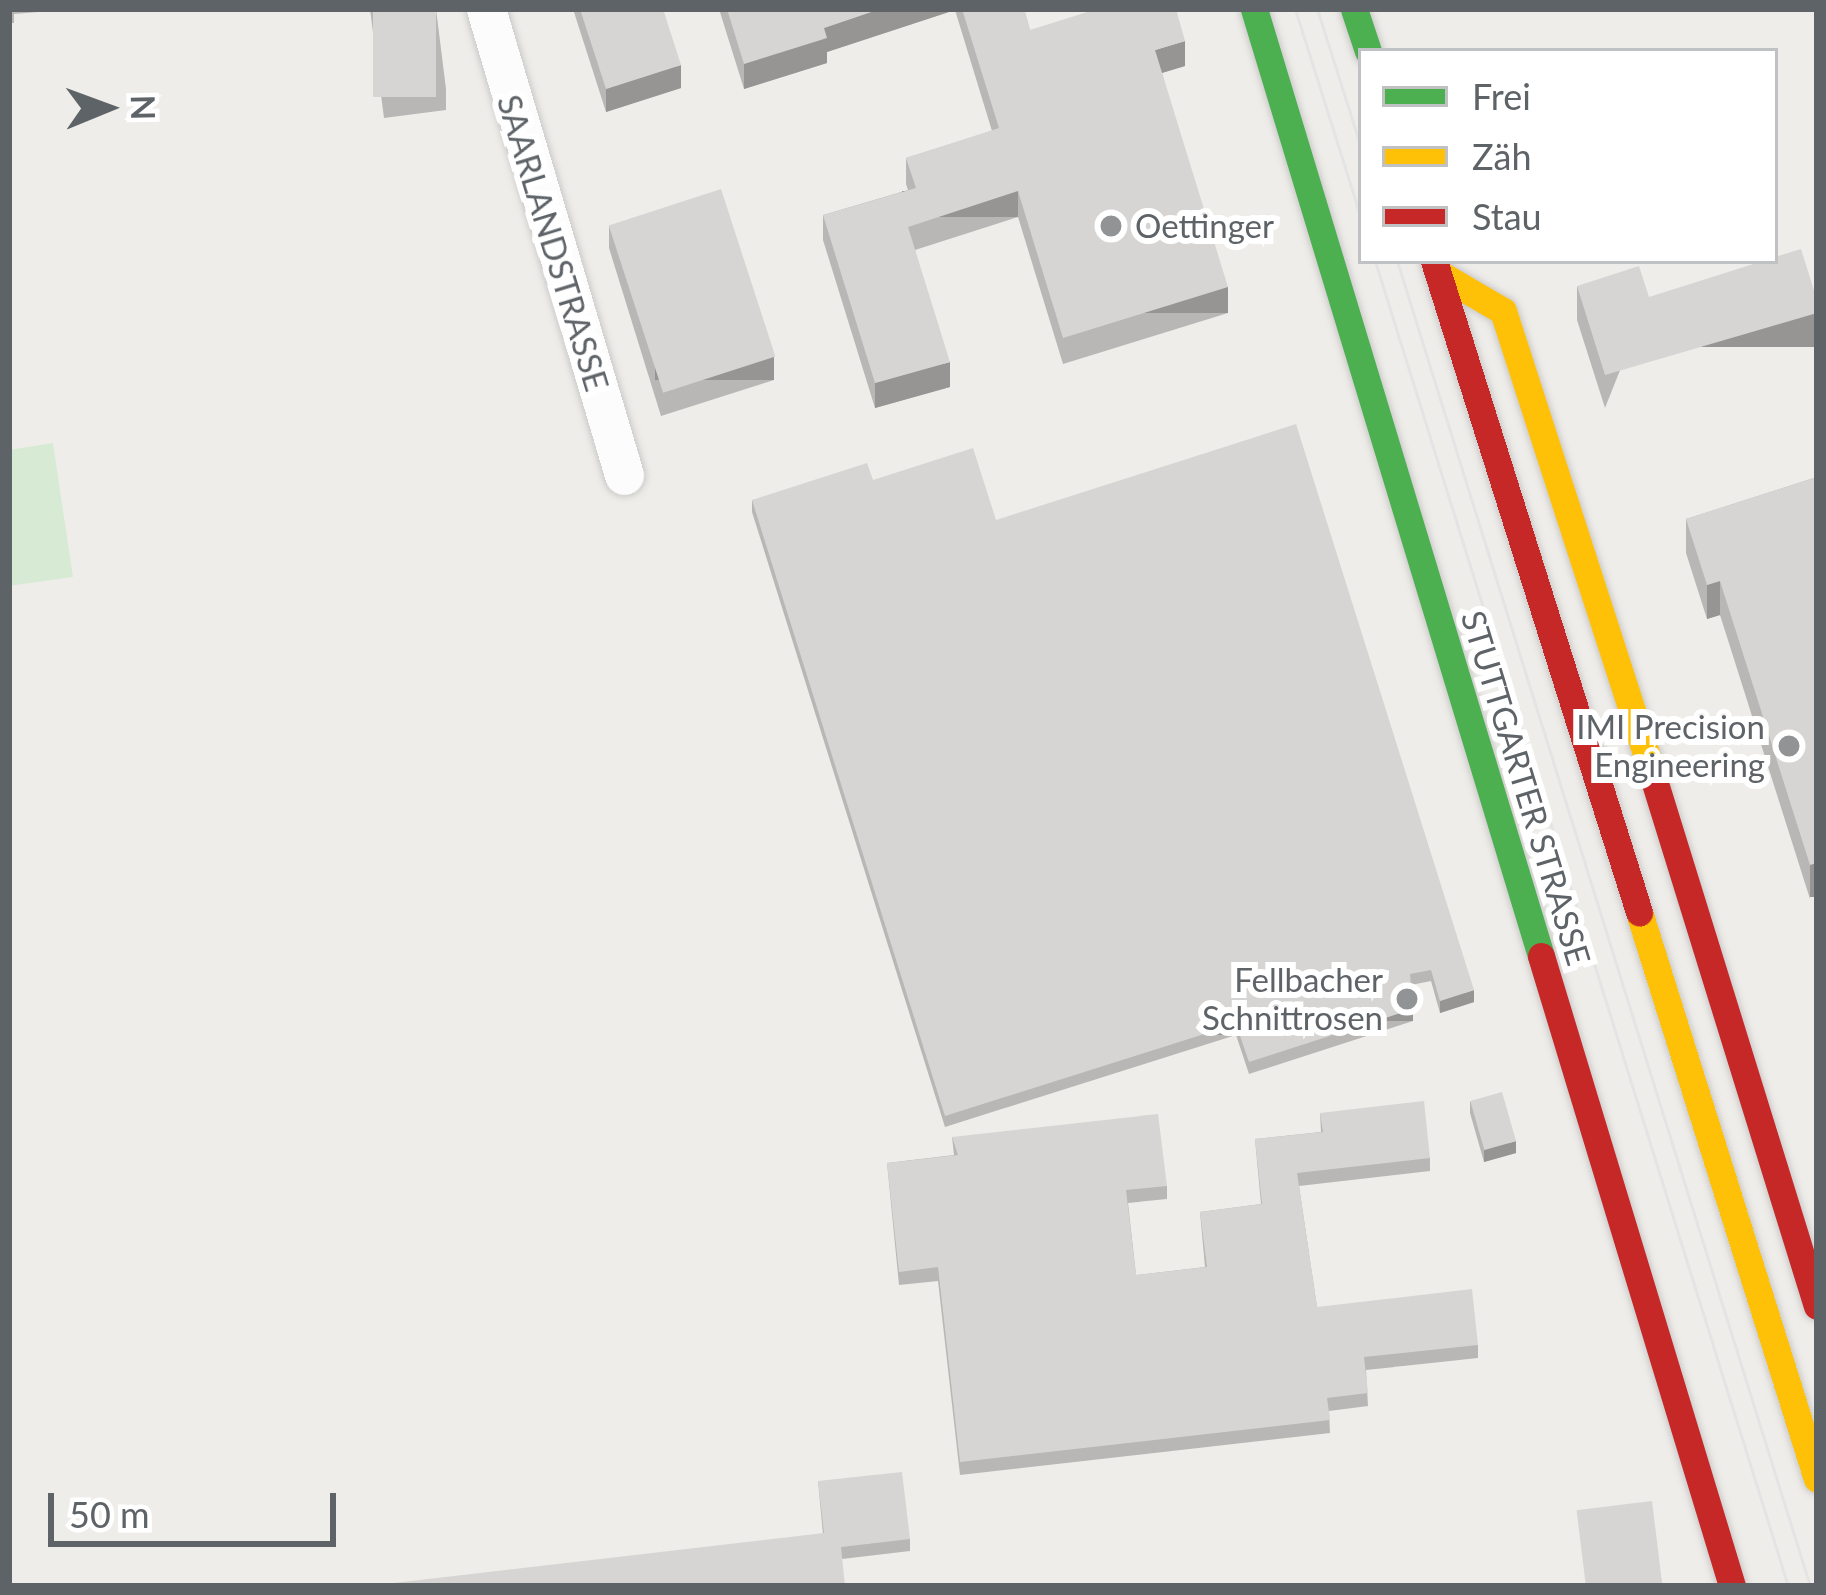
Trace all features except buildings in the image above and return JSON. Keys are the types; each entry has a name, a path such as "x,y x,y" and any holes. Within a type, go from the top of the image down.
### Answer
{"main road":[{"name":"STUTTGARTER STRASSE","path":"1254,9 1732,1586"},
{"path":"1354,9 1367,48"},
{"name":"STUTTGARTER STRASSE","path":"1436,267 1503,311 1525,365 1817,1306"},
{"name":"STUTTGARTER STRASSE","path":"1436,267 1817,1480"}],"street":[{"name":"SAARLANDSTRASSE","path":"485,9 624,475"}],"green space":[{"path":"53,443 73,577 9,586 9,450"}],"tram line":[{"path":"1295,9 1358,208"},
{"path":"1317,9 1358,139"},
{"path":"1376,264 1788,1586"},
{"path":"1398,264 1810,1586"}],"traffic: fast":[{"path":"1254,9 1541,956"},
{"path":"1354,9 1367,48"}],"traffic: slow":[{"path":"1438,273 1503,311 1650,767"},
{"path":"1639,912 1817,1479"}],"traffic: jam":[{"path":"1435,264 1639,912"},
{"path":"1650,767 1817,1306"},
{"path":"1541,956 1732,1586"}],"place":[{"name":"Oettinger","path":"1111,226"},
{"name":"IMI Precision Engineering","path":"1789,746"},
{"name":"Fellbacher Schnittrosen","path":"1407,999"}]}
